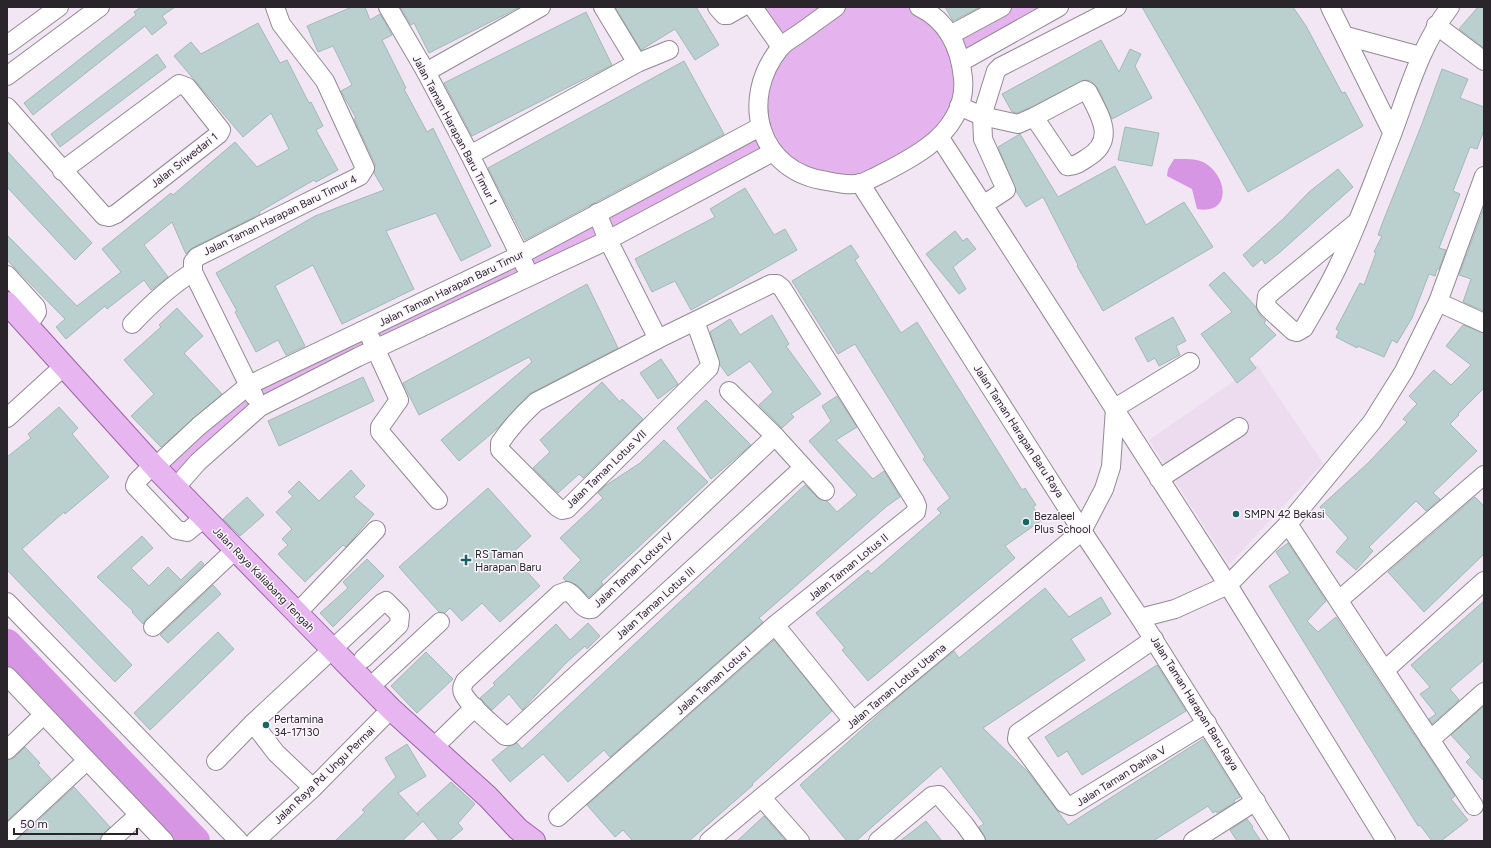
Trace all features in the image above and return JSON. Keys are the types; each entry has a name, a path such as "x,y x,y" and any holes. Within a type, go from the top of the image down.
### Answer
{"main road":[{"name":"Jalan Raya Kaliabang Tengah","path":"7,303 154,466 391,709 488,797 518,829 534,841"}],"street":[{"path":"7,45 59,7"},
{"path":"7,76 100,7"},
{"name":"Jalan Taman Harapan Baru Timur 4","path":"193,272 192,264 197,257 360,176 365,168 325,81 281,24 275,7"},
{"name":"Jalan Taman Harapan Baru Timur 1","path":"388,7 426,72 520,255 529,276"},
{"path":"426,72 541,7"},
{"path":"602,7 637,63"},
{"path":"717,7 724,15 728,15 742,7"},
{"path":"753,7 781,47"},
{"path":"836,7 781,47 766,70 760,85 760,127 773,152 789,167 814,180 860,183 906,163 940,138 948,129 959,106 963,80 961,62 957,47 941,22 919,7"},
{"path":"950,35 1002,7"},
{"path":"961,62 1059,7"},
{"path":"1330,7 1346,36 1392,132"},
{"path":"1358,221 1267,296 1266,305 1268,308 1294,331 1296,332 1304,328 1339,265 1358,221 1420,56 1436,25 1450,7"},
{"path":"983,205 1006,190 983,139 982,116 994,76 1000,67 1106,10"},
{"path":"1436,25 1484,61"},
{"path":"1346,36 1420,56"},
{"path":"470,156 637,63 669,50"},
{"name":"Jalan Sriwedari 1","path":"7,108 62,171 104,216 109,217 116,214 219,134 221,130 187,86 179,84 62,171"},
{"path":"959,106 982,116 1018,124 1034,117"},
{"name":"Jalan Taman Harapan Baru Timur","path":"205,517 188,532 177,530 135,486 137,481 199,426 249,385 520,255 760,127"},
{"path":"940,138 1228,585 1386,841"},
{"name":"Jalan Taman Harapan Baru Timur","path":"176,487 198,462 260,407 529,276 608,240 773,152"},
{"path":"1140,618 1175,609 1228,585 1288,524 1372,422 1404,371 1438,302 1484,176"},
{"name":"Jalan Taman Harapan Baru Raya","path":"860,183 1082,531 1207,722 1280,841"},
{"path":"597,213 608,240 658,339"},
{"path":"132,324 153,302 181,279 193,272 260,407"},
{"path":"7,275 36,307 37,312 28,326"},
{"name":"Jalan Taman Lotus VII","path":"695,321 710,363 710,368 567,509 562,510 500,450 500,443 526,411 536,402 658,339 771,284 777,284 782,288 917,506"},
{"path":"1438,302 1484,324"},
{"path":"366,328 399,400 380,427 380,432 438,500"},
{"path":"1115,408 1190,362"},
{"path":"7,418 64,366"},
{"path":"730,391 775,436 825,491"},
{"path":"1082,531 1104,490 1111,467 1115,408"},
{"path":"1159,479 1239,427"},
{"name":"Jalan Taman Lotus IV","path":"475,707 463,693 462,688 464,680 559,594 566,591 585,608 592,609 775,436"},
{"name":"Jalan Taman Lotus III","path":"475,707 505,736 509,736 803,468"},
{"path":"1339,600 1484,475"},
{"name":"Jalan Taman Lotus II","path":"775,625 916,512 917,506"},
{"path":"1288,524 1430,740 1480,805"},
{"path":"297,613 376,530"},
{"name":"Jalan Taman Lotus Utama","path":"709,841 1082,531"},
{"path":"152,627 236,549"},
{"path":"1385,670 1484,581"},
{"path":"216,761 253,723 334,650 382,603 386,601 400,616 399,625 363,659"},
{"path":"7,602 239,841"},
{"path":"370,687 440,622"},
{"path":"775,625 854,721"},
{"name":"Jalan Taman Lotus I","path":"558,818 775,625"},
{"name":"Jalan Taman Dahlia V","path":"1154,639 1018,733 1017,739 1064,803 1071,806 1207,722"},
{"path":"7,676 164,841"},
{"path":"7,691 150,841"},
{"path":"1430,740 1484,692"},
{"path":"433,748 475,707"},
{"name":"Jalan Raya Pd. Ungu Permai","path":"255,841 313,788 391,709"},
{"path":"7,750 36,722"},
{"path":"253,723 276,753 313,788"},
{"path":"7,835 80,768"},
{"path":"878,841 932,796 939,795 965,825 976,841"},
{"path":"762,798 800,841"},
{"path":"1193,841 1256,800"},
{"path":"110,841 132,822"}],"shaded area":[{"path":"753,7 919,7 950,35 1002,7 1059,7 961,62 959,106 906,163 839,183 773,152 260,407 176,487 155,467 249,385 760,127 759,103 781,47"},
{"path":"1174,159 1198,160 1213,169 1222,185 1223,194 1221,201 1216,206 1208,209 1197,209 1192,189 1167,176 1168,169"},
{"name":"SMPN 42 Bekasi","path":"1257,365 1323,463 1229,565 1149,440"}],"building":[{"path":"141,7 175,7 162,16 167,23 152,35 145,26 33,115 24,103 136,15 134,12"},
{"path":"352,7 365,7 370,20 380,14 392,35 382,40 406,88 404,89 427,132 433,128 491,246 461,261 436,213 386,231 414,289 342,324 313,265 275,286 305,346 286,355 278,340 256,352 235,312 237,311 216,273 315,216 384,190 374,173 375,164 354,119 356,118 341,91 352,85 333,46 318,52 307,26"},
{"path":"400,7 520,7 429,53 414,23 411,25"},
{"path":"615,7 696,7 719,45 695,60 675,29 641,50"},
{"path":"945,7 980,7 953,21"},
{"path":"1142,7 1293,7 1306,26 1342,93 1345,92 1363,126 1248,192"},
{"path":"1478,7 1484,7 1484,48 1459,29"},
{"path":"586,12 612,65 472,136 444,83"},
{"path":"258,23 280,63 287,60 309,103 311,102 323,126 316,130 338,170 316,182 314,180 259,212 260,214 192,248 186,254 172,222 144,245 168,277 151,290 144,280 107,309 105,306 66,339 56,327 65,319 7,260 7,235 77,306 121,272 102,249 171,193 173,195 235,142 257,167 289,149 271,113 243,137 174,56 191,42 201,54"},
{"path":"1101,40 1119,72 1130,49 1141,54 1135,66 1152,98 1112,119 1097,87 1091,81 1085,80 1029,108 1017,113 1012,112 1002,94"},
{"path":"157,54 166,67 60,147 51,134"},
{"path":"684,61 724,134 525,240 488,168"},
{"path":"1442,69 1468,79 1460,98 1484,107 1484,130 1477,149 1470,147 1453,191 1460,194 1439,248 1446,250 1439,269 1437,269 1435,276 1429,274 1412,318 1397,343 1392,340 1384,357 1358,346 1357,348 1336,337 1339,331 1336,329 1360,283 1364,285 1376,253 1374,252 1382,236 1378,235"},
{"path":"1125,127 1159,133 1152,166 1118,160"},
{"path":"1020,134 1058,197 1115,166 1146,225 1184,202 1213,247 1103,311 1077,266 1078,265 1043,197 1026,207 1016,191 998,147"},
{"path":"7,151 92,243 75,260 7,187"},
{"path":"1338,169 1353,187 1279,253 1265,264 1262,259 1253,267 1243,255 1284,218 1309,192"},
{"path":"745,188 774,235 785,229 797,250 691,310 675,281 652,292 635,259 715,217 710,209"},
{"path":"1484,208 1484,311 1463,302 1471,279 1459,275"},
{"path":"955,231 963,241 967,238 976,249 953,267 966,289 959,294 926,254"},
{"path":"851,245 859,257 855,260 901,333 917,322 1022,490 1025,488 1036,505 1033,507 1042,520 1005,546 1015,558 868,681 842,650 845,648 816,613 868,570 871,574 941,513 937,509 950,498 923,459 925,457 855,344 838,354 792,281"},
{"path":"1224,272 1256,307 1259,314 1266,321 1264,323 1276,335 1249,359 1256,368 1237,383 1201,334 1232,312 1209,285"},
{"path":"587,284 618,348 529,394 497,429 459,461 441,440 532,362 529,357 419,415 403,383"},
{"path":"177,308 203,336 184,353 222,394 161,447 131,416 154,394 124,360 161,327 159,325"},
{"path":"772,315 789,344 786,346 821,394 791,414 794,417 782,428 759,405 773,392 750,361 728,376 720,365 710,332 730,319 740,335"},
{"path":"1173,317 1186,341 1176,346 1180,355 1159,366 1155,358 1148,362 1135,338"},
{"path":"1463,325 1484,333 1484,388 1450,424 1477,451 1433,493 1440,499 1426,511 1416,501 1369,547 1373,551 1356,570 1336,552 1348,538 1320,507 1368,463 1407,422 1403,419 1417,404 1409,396 1434,370 1451,385 1471,365 1446,346"},
{"path":"661,359 678,384 658,399 640,373"},
{"path":"363,377 374,401 279,446 268,421"},
{"path":"602,382 620,402 622,399 643,419 583,478 579,474 558,493 533,468 550,452 540,440"},
{"path":"837,396 857,427 836,440 873,479 884,471 900,497 887,506 759,618 763,622 610,757 604,750 568,782 543,754 510,782 492,760 509,746 517,743 522,749 805,485 818,498 827,501 837,512 857,495 809,441 831,421 822,406"},
{"path":"706,400 751,445 711,479 677,428"},
{"path":"59,407 78,428 72,434 109,477 65,514 64,512 22,549 132,665 115,682 7,570 7,457 31,438 28,434"},
{"path":"664,440 708,482 601,582 603,584 589,597 577,585 566,581 563,578 581,560 560,538 603,498 598,493 605,486 640,463"},
{"path":"351,470 365,486 354,497 374,514 346,547 343,545 305,582 278,554 288,545 282,539 292,529 276,512 293,496 288,492 299,481 319,501"},
{"path":"488,488 531,536 511,554 540,586 500,622 482,603 462,621 450,608 445,613 439,612 399,567"},
{"path":"247,497 264,515 240,536 223,519"},
{"path":"1475,497 1484,506 1484,554 1424,612 1388,572"},
{"path":"142,536 153,548 131,568 149,586 168,567 181,580 201,561 204,564 146,619 143,624 132,612 133,611 97,577"},
{"path":"1288,543 1326,601 1307,621 1318,632 1336,617 1455,796 1451,799 1468,820 1441,841 1432,841 1420,825 1418,826 1269,586 1290,573 1276,552"},
{"path":"367,559 384,576 333,627 320,613 348,588 343,582"},
{"path":"213,585 221,594 168,643 160,635"},
{"path":"1045,588 1069,617 1101,597 1111,614 1071,639 1085,660 983,728 1028,772 1068,825 1203,739 1240,797 1234,800 1235,802 1217,813 1216,811 1213,813 1208,806 1153,841 986,841 979,827 984,824 941,766 856,841 847,841 800,785 904,692 954,651 959,658"},
{"path":"1484,601 1484,660 1450,689 1459,700 1432,724 1429,719 1436,714 1420,694 1430,687 1411,665"},
{"path":"588,623 600,636 587,649 585,646 565,664 522,710 509,694 492,710 480,698 495,685 493,683 556,624 570,640"},
{"path":"218,632 234,649 150,730 134,713"},
{"path":"774,640 832,711 752,784 753,785 689,841 633,841 623,830 615,837 587,805"},
{"path":"426,652 453,679 417,713 391,686"},
{"path":"1157,665 1186,711 1082,775 1067,751 1058,757 1045,737"},
{"path":"1484,706 1484,781 1466,762 1471,757 1451,735"},
{"path":"407,744 426,776 398,793 419,816 417,813 451,782 475,804 458,823 463,829 449,841 439,841 423,821 402,841 335,841 365,812 362,810 396,777 385,758"},
{"path":"25,747 40,763 38,765 51,779 7,821 7,760 14,758"},
{"path":"74,787 110,827 103,834 100,840 16,841"},
{"path":"764,816 786,841 737,841"},
{"path":"1247,819 1261,841 1237,841 1230,830"},
{"path":"926,821 942,841 900,841"}],"waterway":[{"path":"7,644 195,841"}],"place":[{"name":"SMPN 42 Bekasi","path":"1236,514"},
{"name":"Bezaleel Plus School","path":"1026,522"},
{"name":"RS Taman Harapan Baru","path":"466,560"},
{"name":"Pertamina 34-17130","path":"266,725"}]}
